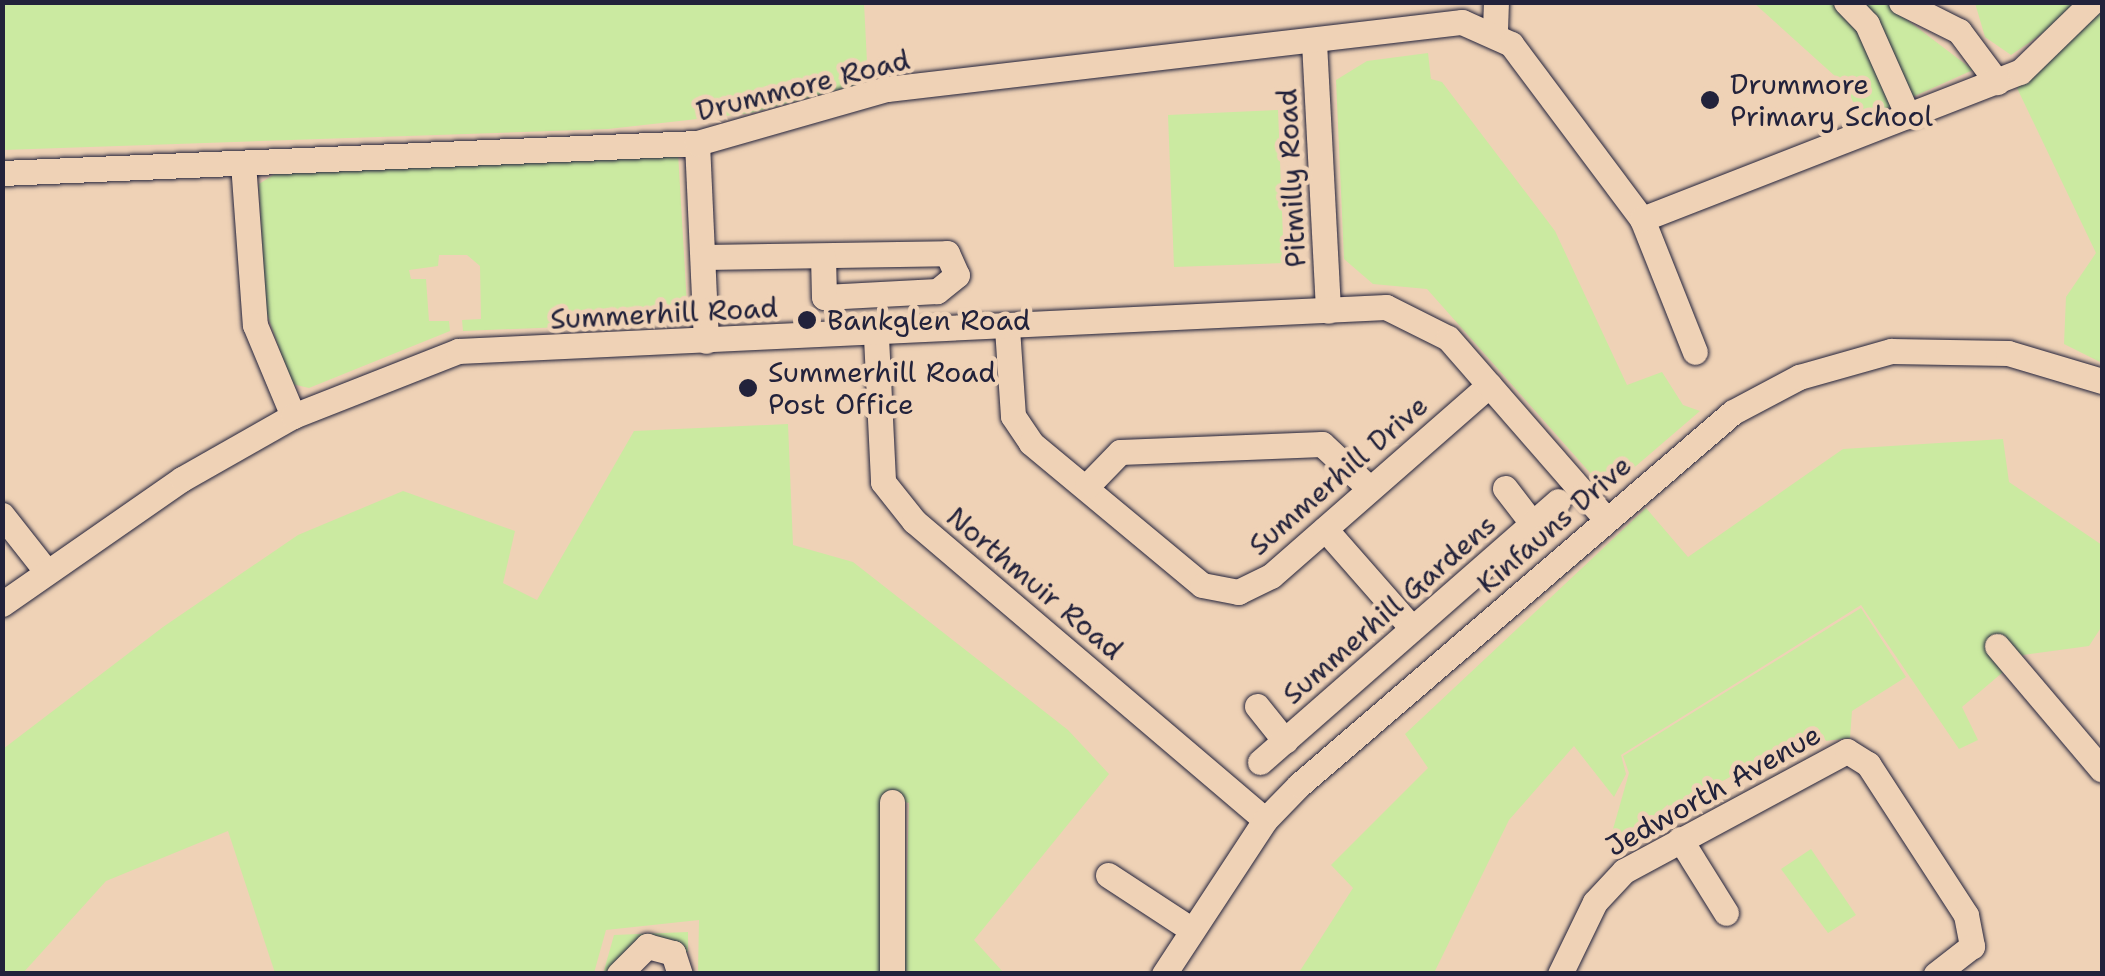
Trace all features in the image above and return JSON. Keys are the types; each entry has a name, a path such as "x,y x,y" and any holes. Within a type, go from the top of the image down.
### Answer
{"street":[{"path":"1496,2 1496,30 1642,219 1695,352"},
{"path":"1846,2 1873,36 1908,116"},
{"path":"1901,2 1958,32 1997,82"},
{"path":"1642,219 1997,82 2047,53 2091,3 2102,11"},
{"name":"Drummore Road","path":"2,173 697,143 887,89 1462,22 1496,30"},
{"name":"Pitmilly Road","path":"1314,42 1328,312"},
{"path":"697,143 706,341"},
{"path":"244,163 255,324 293,416"},
{"path":"704,257 947,253 958,275 937,291 824,297 823,257"},
{"name":"Summerhill Road","path":"2,604 46,572 293,416 397,367 458,351 876,337 1386,307 1419,317 1489,385 1606,518"},
{"name":"Summerhill Drive","path":"1006,328 1014,416 1030,443 1202,584 1238,592 1326,529 1489,385"},
{"name":"Northmuir Road","path":"876,337 883,482 914,521 1265,820"},
{"name":"Kinfauns Drive","path":"1164,974 1265,820 1606,518 1733,412 1856,357 1963,348 2102,380"},
{"path":"1086,486 1120,452 1322,444 1369,488"},
{"path":"1505,488 1532,523"},
{"name":"Summerhill Gardens","path":"1260,762 1558,501"},
{"path":"2,515 46,572"},
{"path":"1326,529 1411,627"},
{"path":"1997,646 2102,770"},
{"path":"1257,706 1285,741"},
{"name":"Jedworth Avenue","path":"1560,974 1604,890 1680,838 1828,755 1854,753 1966,915 1972,946 1936,974"},
{"path":"892,802 892,974"},
{"path":"1680,838 1726,913"},
{"path":"1108,875 1192,930"},
{"path":"618,974 647,946 673,953 680,974"}],"green space":[{"path":"2,3 864,3 868,82 751,113 608,129 3,150"},
{"path":"1754,3 1885,3 1973,70 1861,120 1846,86"},
{"path":"1975,3 2102,3 2102,363 2064,344 2066,297 2096,253 2017,88 2085,4 2011,55 1985,37"},
{"path":"1428,53 1431,79 1442,82 1555,231 1627,385 1662,372 1683,405 1700,411 1622,478 1592,475 1427,289 1373,284 1344,259 1336,80 1367,61"},
{"path":"1278,110 1284,263 1174,267 1168,115"},
{"path":"678,153 688,322 463,331 462,320 481,319 480,266 467,255 439,255 438,266 409,270 411,279 426,279 429,321 449,321 450,331 309,388 292,384 266,311 259,184 281,170"},
{"path":"788,424 793,545 853,562 1068,730 1109,774 974,940 1004,973 904,973 909,803 888,798 885,973 698,973 699,920 606,930 594,973 275,973 228,831 106,881 23,973 3,974 3,749 163,627 298,535 403,491 515,531 503,583 537,600 634,431"},
{"path":"2003,439 2009,482 2102,545 2102,626 2089,646 2023,655 1962,707 1978,740 1959,749 1861,605 1621,755 1626,774 1614,797 1574,746 1509,820 1434,973 1298,974 1353,888 1331,865 1428,768 1405,734 1646,508 1688,557 1843,449"},
{"path":"1861,608 1906,677 1852,711 1850,738 1826,741 1818,729 1609,843 1629,773 1623,756"},
{"path":"1811,849 1856,915 1828,933 1781,869"},
{"path":"688,932 688,952 657,944 603,974 614,935"}],"place":[{"name":"Drummore Primary School","path":"1710,100"},
{"name":"Bankglen Road","path":"807,320"},
{"name":"Summerhill Road Post Office","path":"748,388"}]}
